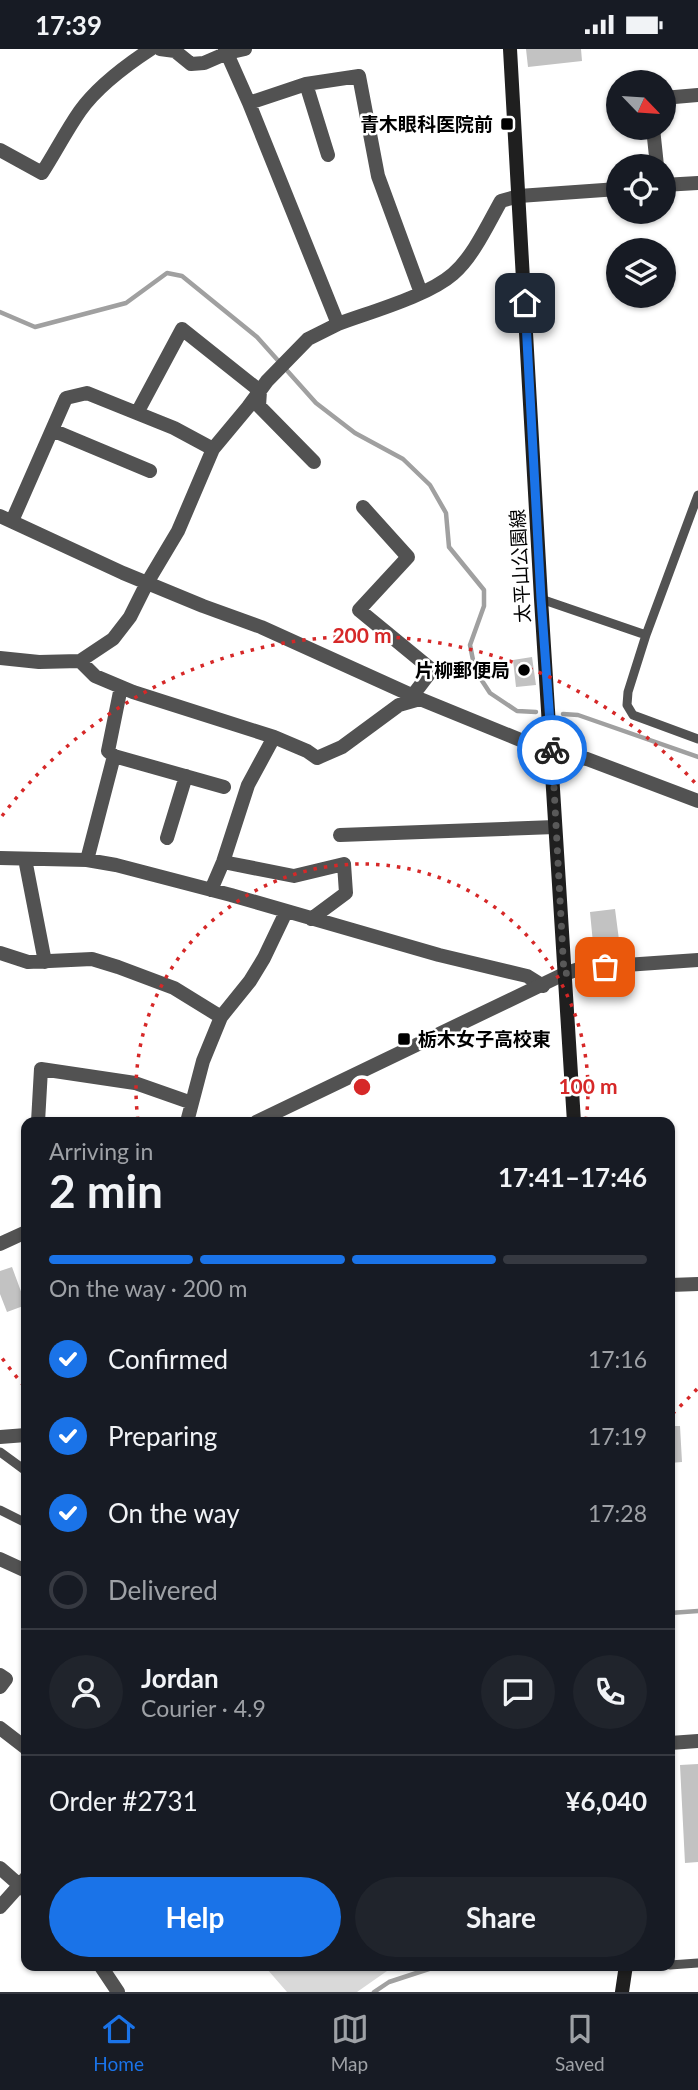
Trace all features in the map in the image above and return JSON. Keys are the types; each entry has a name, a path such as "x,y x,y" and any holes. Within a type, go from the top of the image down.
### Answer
{"main road":[{"name":"太平山公園線","path":"510,49 574,1117"},
{"path":"622,1992 625,1971"}],"street":[{"path":"0,150 42,173 80,111 127,65 151,49"},
{"path":"160,49 175,51 191,64 204,64 226,51 245,49"},
{"path":"226,51 338,324"},
{"path":"249,103 306,84 359,76 378,177 421,293"},
{"path":"306,84 328,155"},
{"path":"676,97 698,95"},
{"path":"676,184 698,183"},
{"path":"0,659 80,661 113,639 130,617 178,531 213,449 267,381 308,339 338,324 421,293 453,274 472,250 501,201 519,196 606,190"},
{"path":"137,413 182,329 260,391"},
{"path":"260,391 259,406 314,462"},
{"path":"213,449 174,428 87,393 66,398 6,519 147,583 261,627 416,697 552,753 587,759 698,801"},
{"path":"52,430 150,471"},
{"path":"80,661 95,676 121,687 274,737 317,758 342,747 399,705 416,697 432,670 359,610 408,557 363,507"},
{"path":"121,687 108,751 224,787"},
{"path":"211,890 223,862 247,785 274,737"},
{"path":"87,860 114,755"},
{"path":"167,838 186,776"},
{"path":"340,835 555,827"},
{"path":"0,858 87,860 116,865 439,955 527,976 543,986"},
{"path":"25,859 45,962"},
{"path":"223,862 294,876 344,864 346,893 311,919"},
{"path":"188,1117 203,1061 221,1017 250,981 286,912"},
{"path":"0,953 28,963 92,959 174,988 221,1017"},
{"path":"267,1117 564,974 582,968 698,960"},
{"path":"38,1117 41,1069 135,1083 192,1103"},
{"path":"0,1244 21,1234"},
{"path":"675,1285 698,1284"},
{"path":"0,1437 21,1435"},
{"path":"0,1559 21,1569"},
{"path":"0,1675 6,1679 0,1687"},
{"path":"0,1728 21,1744"},
{"path":"675,1743 698,1741"},
{"path":"0,1868 21,1883"},
{"path":"0,1907 21,1888"},
{"path":"104,1971 118,1992"}],"lane":[{"path":"698,495 646,635 628,692 627,705 633,715 698,739"},
{"path":"541,599 646,635"},
{"path":"0,1452 21,1467"},
{"path":"0,1510 21,1520"},
{"path":"675,1965 698,1963"}],"shaded area":[{"path":"269,1971 387,1971 357,1992 287,1992"}],"building":[{"path":"526,49 581,49 582,61 528,67"},
{"path":"532,657 536,685 516,687 513,660"},
{"path":"615,909 619,940 593,943 590,912"},
{"path":"12,1267 21,1291 21,1307 7,1312 0,1294 0,1271"},
{"path":"675,1426 680,1426 682,1462 675,1463"},
{"path":"698,1764 698,1862 685,1863 680,1765"}],"waterway":[{"path":"0,312 35,327 126,303 167,273 182,276 257,337 316,403 355,433 403,459 430,485 446,513 449,547 484,590 484,606 470,645 475,670 490,693 517,711 536,712"},
{"path":"563,714 578,715 698,757"},
{"path":"675,1613 698,1611"},
{"path":"374,1992 389,1982 423,1971"}],"way so far":[{"path":"552,750 564,974 582,968 605,967"}],"place":[{"name":"青木眼科医院前","path":"507,124"},
{"name":"片柳郵便局","path":"524,670"},
{"name":"栃木女子高校東","path":"404,1039"}],"route":[{"path":"525,303 552,750"}]}
